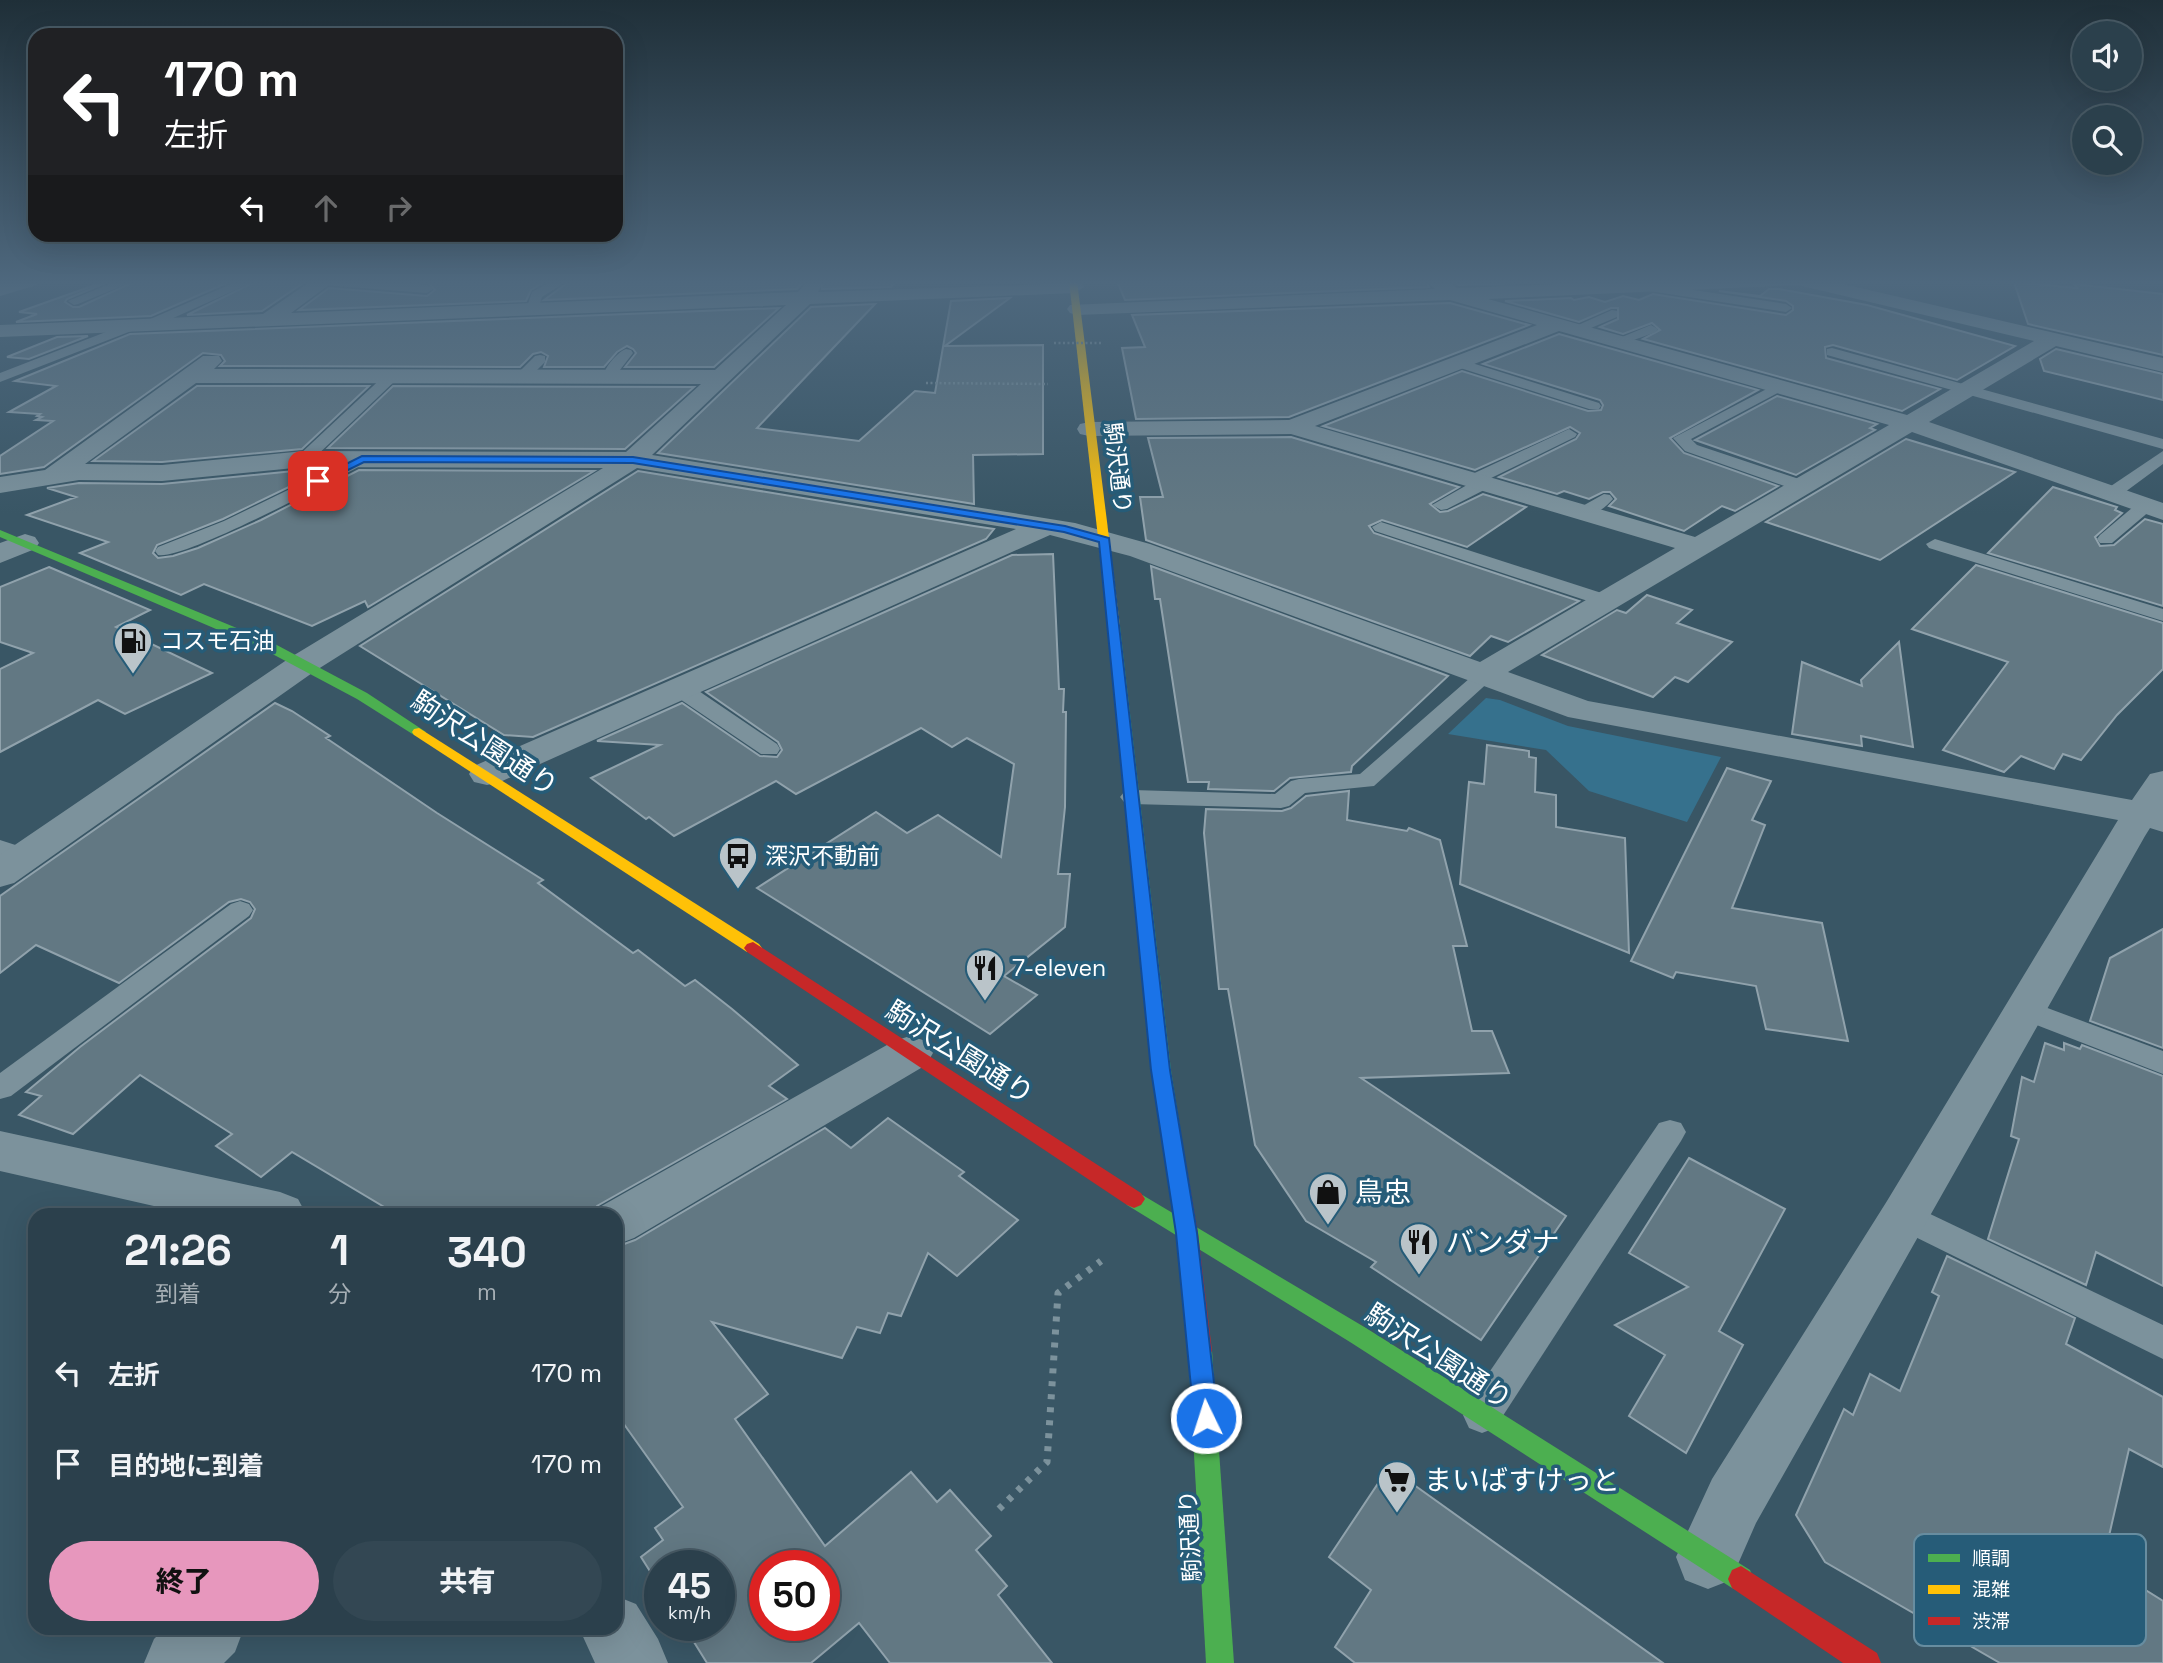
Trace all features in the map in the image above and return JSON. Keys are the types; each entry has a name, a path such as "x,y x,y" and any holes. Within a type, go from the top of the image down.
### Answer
{"main road":[{"name":"駒沢通り","path":"1082,359 1105,540 1161,1070 1186,1233 1205,1391 1220,1663"},
{"name":"駒沢公園通り","path":"8,543 231,630 362,696 487,774 1186,1233 1358,1335 1708,1556 1867,1663"}],"street":[{"path":"54,475 216,359"},
{"path":"8,860 303,664 633,460 740,359"},
{"path":"1292,427 1467,359"},
{"path":"1679,359 1910,423 2154,509"},
{"path":"1485,675 1696,546 2019,359"},
{"path":"2136,359 2163,365"},
{"path":"192,376 722,376"},
{"path":"1090,429 1292,427 1477,482 1595,505 1696,546"},
{"path":"0,485 79,472 162,473 304,459 633,460 1047,526 1105,540 1140,550 1580,710 2156,805 2026,1010 1734,1501 1708,1556"},
{"path":"487,774 1047,526"},
{"path":"623,1219 910,1053"},
{"path":"0,1151 253,1208"},
{"path":"178,1663 204,1635"},
{"path":"616,1635 634,1663"}],"lane":[{"path":"0,378 52,359"},
{"path":"523,376 540,359"},
{"path":"608,376 622,359"},
{"path":"1856,359 2163,444"},
{"path":"1456,362 1594,406"},
{"path":"304,459 392,376"},
{"path":"1780,386 1681,438 1691,448 1802,486"},
{"path":"1441,505 1477,482 1569,434"},
{"path":"2111,494 2163,456"},
{"path":"164,551 230,525 362,459"},
{"path":"2106,539 2154,509"},
{"path":"1381,527 1607,601"},
{"path":"1936,544 2163,615"},
{"path":"1132,797 1281,801 1299,786 1366,781 1485,675"},
{"path":"679,688 769,749"},
{"path":"0,1088 240,910"},
{"path":"2026,1010 2163,1063"},
{"path":"1482,1415 1670,1132"},
{"path":"1905,1216 2163,1343"}],"path":[{"path":"926,383 1052,384"},
{"path":"999,1509 1047,1462 1058,1293 1101,1261"}],"shaded area":[{"path":"1486,698 1500,700 1568,726 1721,757 1687,822 1589,791 1546,750 1448,734"}],"building":[{"path":"70,359 195,359 44,467 0,474 0,456 53,421 36,420 42,417 37,416 40,414 9,412 56,386 15,381"},
{"path":"223,359 528,359 520,367 220,366 225,361"},
{"path":"547,359 611,359 604,367 544,367"},
{"path":"632,359 723,359 714,367 625,367"},
{"path":"757,359 823,359 757,428 859,441 915,391 935,393 941,359 1043,359 1043,454 973,455 974,504 658,453"},
{"path":"1124,359 1441,359 1289,417 1136,419"},
{"path":"1497,359 1646,359 1758,390 1670,438 1684,453 1778,486 1735,511 1722,506 1684,531 1609,506 1616,499 1610,492 1603,492 1589,499 1564,491 1557,494 1499,477 1576,439 1580,433 1570,427 1475,470 1323,426 1462,371 1588,411 1601,410 1603,405 1600,400 1483,364"},
{"path":"1714,359 1828,359 1940,389 1902,411"},
{"path":"1881,359 1993,359 1957,380"},
{"path":"2040,359 2097,359 2163,374 2163,400 2044,371"},
{"path":"197,386 369,386 302,449 162,462 93,461"},
{"path":"393,386 694,387 625,449 328,448"},
{"path":"1777,396 1877,424 1870,428 1875,430 1796,475 1695,440"},
{"path":"1291,437 1459,487 1430,504 1440,512 1448,511 1483,494 1526,507 1467,547 1382,520 1369,526 1374,533 1579,601 1508,642 1491,636 1470,656 1146,540 1140,497 1163,497 1148,438"},
{"path":"1906,439 2015,472 1880,560 1766,522"},
{"path":"324,470 223,519 157,545 153,553 158,558 198,548 261,520 359,470 594,471 368,607 365,601 312,626 204,584 181,595 80,553 108,542 27,515 76,497 47,488 79,483 162,484"},
{"path":"638,471 994,529 986,539 533,737 504,735 360,646"},
{"path":"2053,487 2117,507 2115,510 2122,513 2095,537 2100,546 2114,545 2145,519 2163,524 2163,606 1988,553"},
{"path":"1053,554 1059,689 1064,689 1063,712 1066,712 1065,807 1058,874 1070,874 1065,927 1004,976 1037,995 990,1034 757,888 876,812 907,833 938,815 1001,857 1014,764 967,738 952,747 921,728 796,794 776,781 674,836 649,817 646,819 591,778 660,745 597,741 682,703 760,756 777,757 782,750 778,742 706,692 1012,555"},
{"path":"1976,565 2163,623 2163,669 2117,715 2081,760 2063,754 2054,769 2021,756 2004,772 1943,750 2008,662 1912,629"},
{"path":"1151,566 1448,676 1352,766 1351,772 1290,778 1274,791 1208,789 1209,782 1188,782 1160,599 1155,599"},
{"path":"49,567 150,610 116,627 212,673 125,714 98,700 0,752 0,669 33,653 0,642 0,587"},
{"path":"1647,595 1692,610 1677,623 1732,642 1688,682 1675,677 1653,697 1542,655 1617,610 1626,613"},
{"path":"1899,642 1913,747 1861,736 1862,746 1792,734 1802,662 1862,686 1861,680"},
{"path":"275,703 330,736 326,738 543,880 538,883 633,953 638,950 685,986 695,980 798,1065 769,1086 787,1099 596,1208 386,1208 292,1152 261,1177 216,1146 232,1134 140,1075 73,1134 19,1115 41,1096 26,1092 80,1047 251,918 255,909 250,902 241,899 229,902 119,983 36,945 0,973 0,896"},
{"path":"1487,745 1529,751 1529,757 1536,758 1535,792 1556,795 1556,827 1625,838 1629,953 1460,884 1469,782 1484,784"},
{"path":"1727,768 1771,781 1752,820 1765,825 1732,908 1822,923 1848,1041 1766,1029 1756,986 1676,972 1673,978 1631,961"},
{"path":"1349,791 1347,820 1407,831 1409,828 1440,840 1467,946 1453,946 1472,1031 1492,1031 1509,1073 1361,1078 1566,1216 1481,1340 1371,1267 1376,1262 1306,1221 1255,1145 1228,989 1219,989 1204,833 1206,809 1282,811 1291,808 1306,796"},
{"path":"2163,929 2163,1048 2090,1021 2110,958"},
{"path":"2045,1043 2064,1050 2064,1043 2080,1049 2082,1045 2163,1076 2163,1286 2096,1252 2086,1285 1988,1239 2019,1139 2011,1136 2022,1077 2034,1082"},
{"path":"888,1118 964,1172 959,1176 1018,1220 957,1276 928,1253 901,1316 888,1313 880,1333 857,1327 842,1358 712,1322 768,1394 735,1419 825,1546 911,1472 937,1502 950,1490 991,1536 976,1550 1007,1586 998,1595 1052,1663 890,1663 859,1623 840,1639 840,1550 749,1550 749,1641 837,1641 811,1663 707,1663 693,1641 735,1641 735,1550 650,1550 663,1540 655,1528 683,1507 623,1423 623,1244 635,1240 825,1128 851,1148"},
{"path":"1689,1158 1785,1209 1719,1331 1743,1345 1686,1453 1629,1416 1665,1355 1615,1325 1688,1287 1629,1253"},
{"path":"1947,1256 2075,1318 2066,1344 2163,1397 2163,1467 2129,1449 2109,1534 1914,1534 1914,1613 1825,1562 1796,1515 1844,1409 1853,1415 1870,1374 1900,1391 1939,1296 1932,1292"},
{"path":"1389,1467 1663,1663 1355,1663 1335,1647 1371,1590 1329,1557"},
{"path":"2146,1590 2163,1601 2163,1663 2000,1663 1971,1646 2146,1646"}],"traffic: fast":[{"path":"0,533 268,646 362,696 419,732"},
{"path":"1114,626 1161,1070 1171,1134"},
{"path":"1134,1199 1358,1335 1741,1579"},
{"path":"1200,1351 1220,1663"}],"traffic: slow":[{"path":"1082,359 1114,626"},
{"path":"419,732 753,948"}],"traffic: jam":[{"path":"753,948 1134,1199"},
{"path":"1171,1134 1187,1233 1200,1351"},
{"path":"1741,1579 1867,1663"}],"place":[{"name":"コスモ石油","path":"133,675"},
{"name":"深沢不動前","path":"738,890"},
{"name":"7-eleven","path":"985,1002"},
{"name":"鳥忠","path":"1328,1226"},
{"name":"バンダナ","path":"1419,1276"},
{"name":"まいばすけっと","path":"1397,1514"}],"route":[{"path":"318,481 362,459 633,460 1065,529 1105,540 1161,1070 1186,1233 1206,1418"}]}
